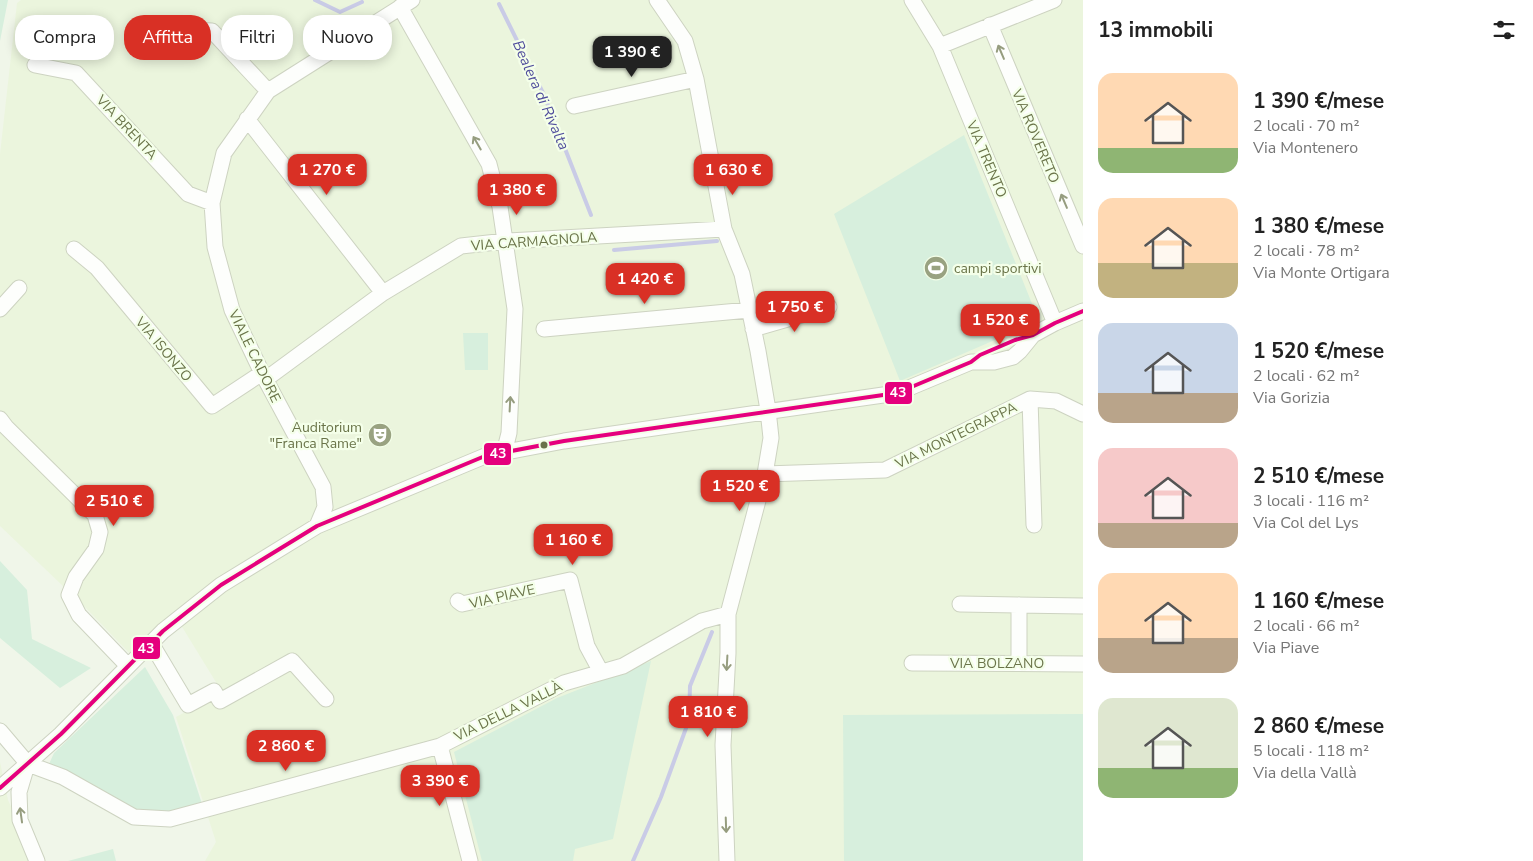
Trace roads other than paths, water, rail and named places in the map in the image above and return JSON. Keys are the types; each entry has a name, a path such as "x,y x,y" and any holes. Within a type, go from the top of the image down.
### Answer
{"street":[{"path":"657,0 686,41 696,79 724,229 742,274 768,410 771,438 765,474 728,614 723,745 727,861"},
{"name":"VIA TRENTO","path":"912,0 940,46 1055,323"},
{"path":"940,46 1054,0"},
{"path":"406,4 490,164 500,207 515,309 509,433 504,453"},
{"name":"VIALE CADORE","path":"317,526 325,508 323,488 264,376 232,310 216,247 212,203 224,153 268,91 406,4"},
{"name":"VIA ROVERETO","path":"990,26 1083,246"},
{"path":"211,31 268,91"},
{"name":"VIA BRENTA","path":"35,65 76,72 188,194 212,203"},
{"path":"574,106 696,79"},
{"path":"247,119 383,293"},
{"name":"VIA CARMAGNOLA","path":"264,376 383,293 461,246 506,241 724,229"},
{"name":"VIA ISONZO","path":"74,249 97,268 212,406 264,376"},
{"path":"0,309 20,288"},
{"path":"753,329 828,308"},
{"path":"544,329 749,310"},
{"path":"0,788 61,734 163,632 221,585 317,526 485,456 564,441 768,410 897,393 971,362 986,363 1002,361 1013,357 1033,336 1055,323 1083,311"},
{"path":"1030,399 1034,525"},
{"name":"VIA MONTEGRAPPA","path":"765,474 885,470 1030,399 1056,401 1083,414"},
{"path":"0,419 95,515 100,532 96,549 76,577 69,595 79,615 128,666"},
{"name":"VIA PIAVE","path":"458,601 462,604 570,580 587,646 601,672"},
{"path":"960,604 1083,606"},
{"path":"1019,605 1019,664"},
{"name":"VIA DELLA VALLÀ","path":"28,764 63,777 134,817 170,820 440,746 564,683 623,666 702,621 728,614"},
{"path":"151,643 188,705 214,691 220,701 292,662 326,699"},
{"name":"VIA BOLZANO","path":"912,663 1083,664"},
{"path":"0,732 28,764"},
{"path":"440,746 470,861"},
{"path":"28,764 19,792 20,820 37,861"}],"waterway":[{"name":"Bealera di Rivalta","path":"315,0 340,12 362,2"},
{"name":"Bealera di Rivalta","path":"499,4 544,95 591,215"},
{"name":"Bealera di Rivalta","path":"614,250 717,241"},
{"name":"Bealera di Rivalta","path":"633,861 661,797 689,720 690,686 712,632"}],"place":[{"name":"campi sportivi","path":"936,268"},
{"name":"Auditorium \"Franca Rame\"","path":"380,435"}]}
